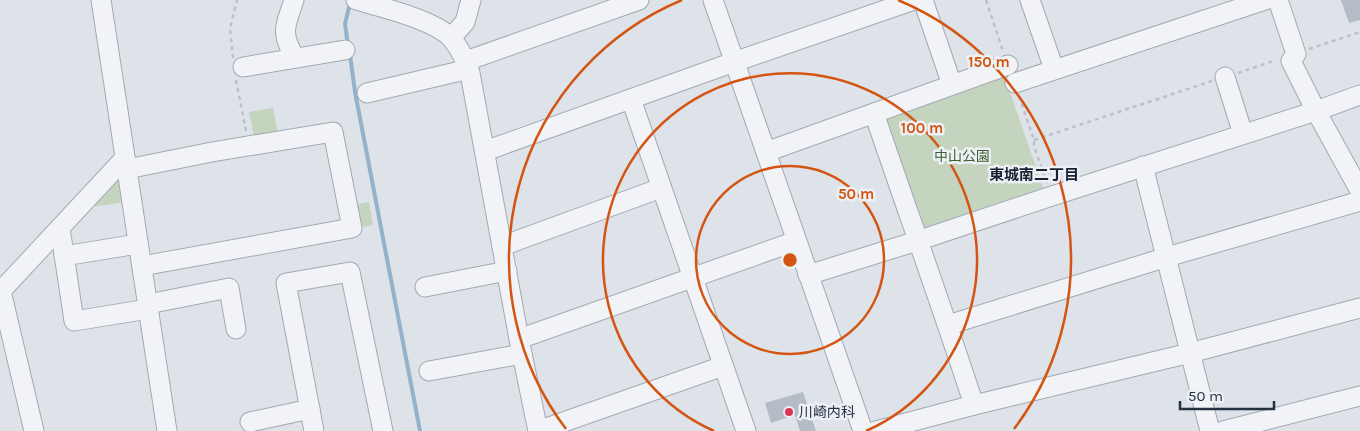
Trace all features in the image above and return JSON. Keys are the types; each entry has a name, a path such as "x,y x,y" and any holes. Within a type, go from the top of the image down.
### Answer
{"street":[{"path":"101,0 167,431"},
{"path":"294,0 285,30 286,41 295,58"},
{"path":"356,0 419,19 436,27 452,38 468,65 520,347 538,431 723,366"},
{"path":"452,38 465,22 471,0"},
{"path":"367,93 468,65 639,0"},
{"path":"712,0 863,431"},
{"path":"485,151 914,0"},
{"path":"923,0 952,85"},
{"path":"1030,0 1054,69"},
{"path":"1015,83 1267,0 1296,54 1291,61 1360,191"},
{"path":"242,67 345,50"},
{"path":"766,152 1008,66"},
{"path":"1224,77 1243,134"},
{"path":"808,275 1360,95"},
{"path":"631,99 746,431"},
{"path":"874,113 974,405"},
{"path":"34,431 1,291 60,228 126,164 333,132 352,228 142,266"},
{"path":"1143,166 1210,431"},
{"path":"502,246 661,188"},
{"path":"948,325 1360,201"},
{"path":"60,228 74,320 229,288 236,329"},
{"path":"429,371 520,347 693,278 796,241"},
{"path":"64,256 138,244"},
{"path":"425,287 507,271"},
{"path":"314,431 286,283 350,272 383,431"},
{"path":"876,431 974,405 1190,353 1360,308"},
{"path":"1223,431 1360,396"},
{"path":"250,422 310,409"}],"path":[{"path":"1052,196 1034,146 1034,140 1360,32"}],"green space":[{"name":"中山公園","path":"1004,75 1045,193 926,233 920,229 882,118"},
{"path":"273,108 278,136 255,141 249,112"},
{"path":"121,170 126,202 91,207"},
{"path":"369,202 373,225 356,228 352,205"}],"building":[{"path":"1341,0 1360,0 1360,20 1349,23"},
{"name":"川崎内科","path":"803,392 816,431 800,431 795,415 771,423 765,403"}],"waterway":[{"path":"348,45 345,24 350,3"},
{"path":"350,55 355,92 420,431"}],"place":[{"name":"川崎内科","path":"789,412"}],"district":[{"name":"東城南二丁目","path":"1034,175"}]}
